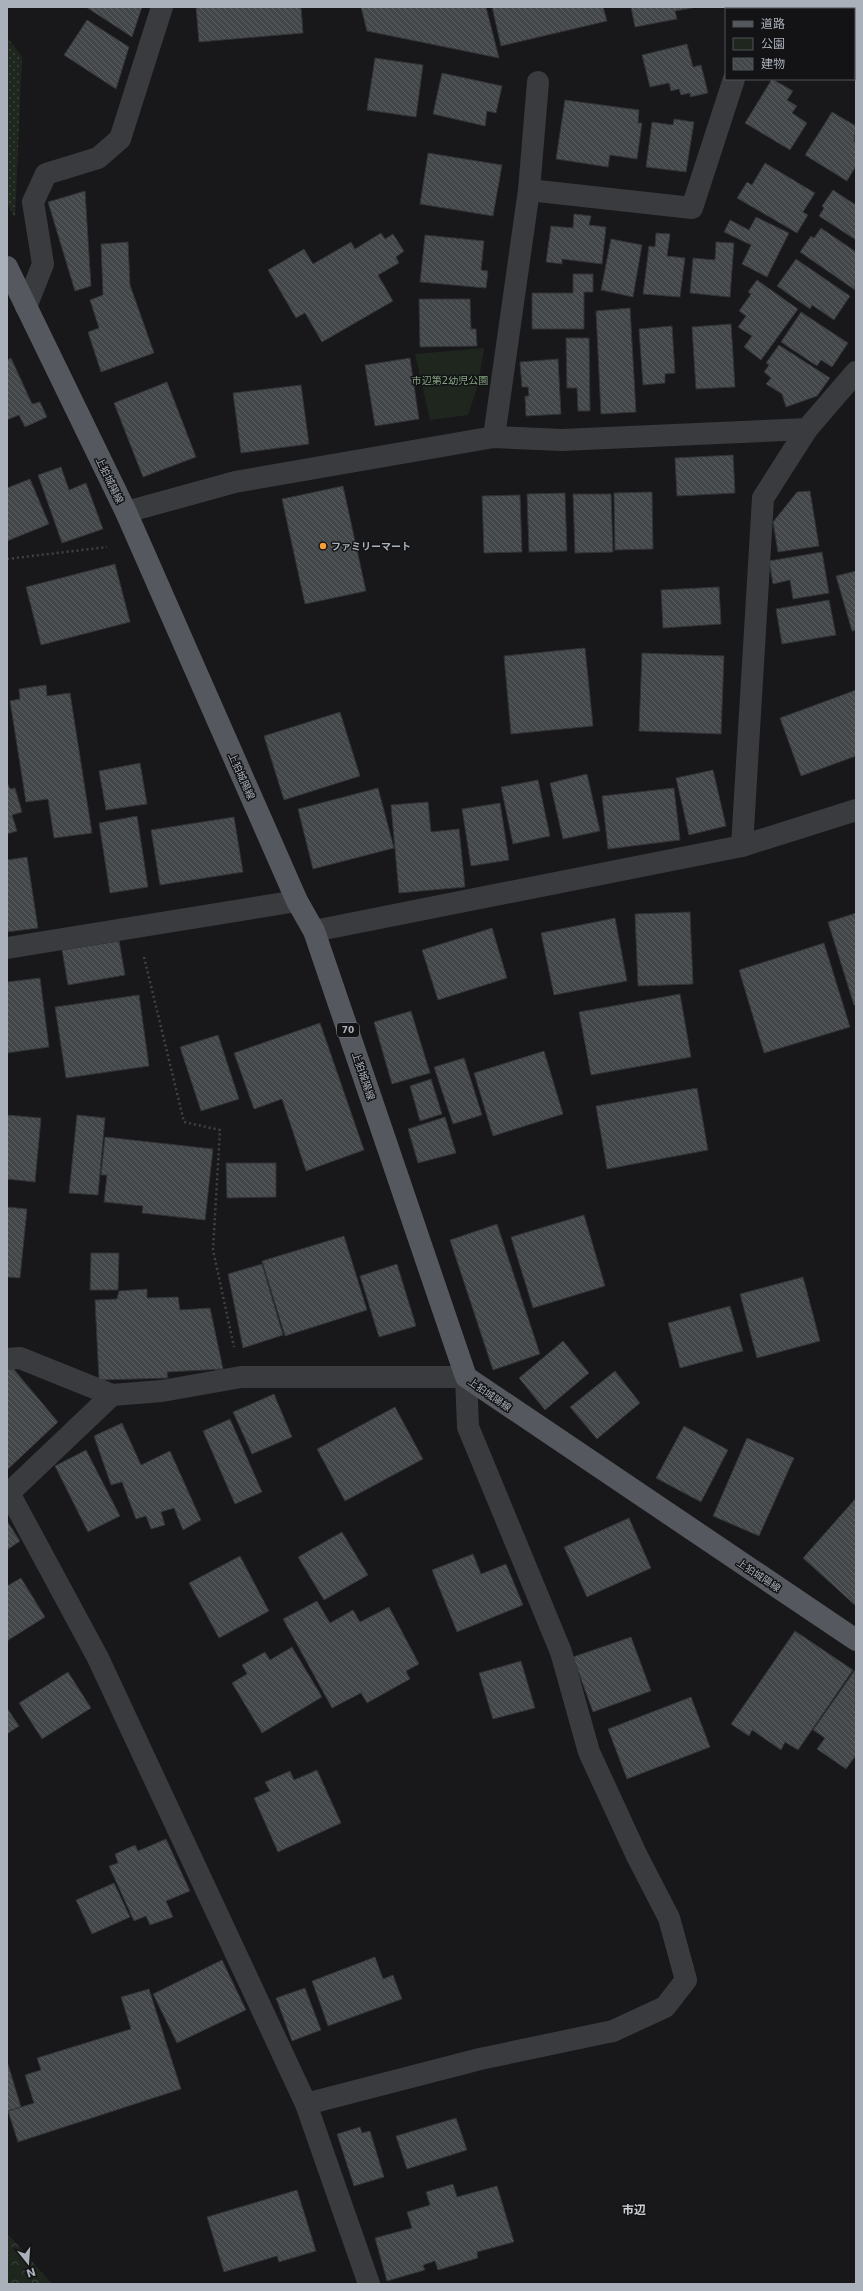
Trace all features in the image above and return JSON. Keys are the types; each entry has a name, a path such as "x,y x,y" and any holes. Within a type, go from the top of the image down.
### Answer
{"main road":[{"name":"上狛城陽線","path":"7,267 126,512 297,901 314,931 466,1377 856,1640"}],"street":[{"path":"26,307 43,264 33,202 46,174 98,158 120,139 162,7"},
{"path":"529,190 692,208 734,80"},
{"path":"494,437 529,190 538,82"},
{"path":"742,846 763,498 807,429 856,372"},
{"path":"126,512 235,482 494,437 562,440 807,429"},
{"path":"314,931 742,846 856,810"},
{"path":"7,948 297,901"},
{"path":"7,1359 20,1358 112,1395 162,1392 241,1377 466,1377 468,1427 561,1652 589,1752 637,1856 670,1918 686,1980 665,2007 613,2031 480,2059 306,2104"},
{"path":"112,1395 8,1493 98,1658 306,2104 369,2284"}],"path":[{"path":"7,559 139,543"},
{"path":"137,928 184,1122 220,1130 214,1250 241,1377"}],"green space":[{"path":"7,37 22,57 15,218 7,204"},
{"name":"市辺第2幼児公園","path":"484,348 478,385 468,415 430,420 415,354"},
{"path":"7,2233 52,2284 7,2284"}],"building":[{"path":"86,7 142,7 132,37"},
{"path":"196,7 301,7 303,33 199,42"},
{"path":"361,7 486,7 499,58 367,31"},
{"path":"492,7 603,7 607,21 501,46"},
{"path":"631,7 692,8 675,11 677,19 635,27"},
{"path":"823,7 824,8 810,8"},
{"path":"87,20 129,47 116,89 64,55"},
{"path":"856,33 856,81 854,80"},
{"path":"687,44 693,67 701,65 708,93 690,97 690,93 681,95 679,89 671,91 669,83 650,87 642,55"},
{"path":"375,58 423,65 416,117 367,110"},
{"path":"442,73 502,86 496,113 487,111 485,126 433,114"},
{"path":"771,80 774,80 793,91 787,100 797,106 792,113 807,123 790,150 745,123"},
{"path":"565,100 639,110 638,123 642,123 637,159 610,155 608,167 556,159"},
{"path":"832,112 856,126 854,141 856,142 856,166 847,181 805,155"},
{"path":"674,119 694,122 686,172 646,167 652,122 673,125"},
{"path":"428,153 502,165 493,216 420,204"},
{"path":"765,163 815,193 803,212 808,215 797,233 737,198 747,182 752,185"},
{"path":"833,190 856,205 856,240 819,216 824,208 822,206"},
{"path":"85,191 91,286 75,291 48,202"},
{"path":"574,214 591,216 589,225 606,227 602,264 562,259 562,264 546,262 551,226 573,228"},
{"path":"756,217 789,233 767,277 742,264 751,245 724,232 730,220 749,230"},
{"path":"821,228 856,252 855,290 800,252 811,236 814,238"},
{"path":"381,233 385,239 393,234 404,251 396,257 399,263 378,275 393,301 322,342 305,313 296,318 268,270 304,249 313,264 351,242 355,249"},
{"path":"656,233 670,234 667,256 685,258 680,297 643,294 649,246 655,247"},
{"path":"425,235 484,241 481,270 488,271 486,288 420,282"},
{"path":"611,239 642,245 633,297 601,290"},
{"path":"128,242 130,285 154,353 101,372 88,332 99,328 90,300 103,295 101,244"},
{"path":"716,242 734,243 730,297 690,293 693,258 715,260"},
{"path":"796,259 850,296 834,320 812,305 810,309 777,286"},
{"path":"573,274 593,274 593,292 584,292 584,329 532,329 532,293 573,293"},
{"path":"757,280 798,309 761,360 744,347 752,336 738,327 746,316 739,311 751,294 748,292"},
{"path":"419,299 470,299 471,329 476,329 477,346 420,347"},
{"path":"630,308 636,412 601,414 596,311"},
{"path":"801,312 848,343 832,367 821,360 817,366 781,342"},
{"path":"731,324 735,387 696,389 692,327"},
{"path":"672,326 675,373 665,374 665,383 643,385 639,329"},
{"path":"566,338 589,338 590,411 578,411 577,388 567,388"},
{"path":"779,345 830,378 817,396 786,407 782,394 766,384 771,378 764,372 769,365 766,363"},
{"path":"11,358 32,404 40,402 47,417 25,427 19,415 7,420 7,360"},
{"path":"410,358 419,419 375,426 365,365"},
{"path":"558,359 561,414 526,416 525,396 529,396 528,387 522,387 520,362"},
{"path":"167,382 196,457 143,477 114,403"},
{"path":"301,385 309,444 241,453 233,393"},
{"path":"733,455 735,493 677,496 675,458"},
{"path":"61,467 69,490 86,483 103,529 62,543 38,475"},
{"path":"30,479 49,524 7,541 7,488"},
{"path":"343,486 366,591 305,604 282,499"},
{"path":"810,491 819,546 778,552 773,522 797,492"},
{"path":"652,492 653,549 615,550 614,493"},
{"path":"565,493 567,551 529,552 527,494"},
{"path":"573,494 611,494 613,552 575,553"},
{"path":"520,495 522,552 484,553 482,496"},
{"path":"822,552 829,593 793,599 790,580 773,584 769,561"},
{"path":"115,564 130,622 41,645 26,587"},
{"path":"856,571 856,630 852,631 836,576"},
{"path":"719,587 721,624 663,628 661,590"},
{"path":"829,600 836,635 782,644 776,609"},
{"path":"585,648 593,726 511,734 504,656"},
{"path":"642,653 724,656 721,734 639,731"},
{"path":"46,685 47,696 70,693 92,833 54,838 48,799 26,802 10,701 20,699 19,689"},
{"path":"856,690 856,756 801,776 780,718"},
{"path":"340,712 360,776 284,800 264,736"},
{"path":"140,763 147,804 106,810 99,771"},
{"path":"713,770 726,826 689,835 676,778"},
{"path":"587,774 600,831 563,839 550,783"},
{"path":"538,780 550,836 513,844 501,787"},
{"path":"7,782 10,789 15,788 22,812 12,815 17,831 7,834"},
{"path":"378,788 394,848 313,869 298,809"},
{"path":"674,788 680,840 608,849 602,796"},
{"path":"428,802 431,832 459,829 465,887 399,893 391,805"},
{"path":"500,803 509,860 471,866 462,809"},
{"path":"137,816 148,887 110,893 99,823"},
{"path":"234,817 243,872 160,885 151,830"},
{"path":"27,857 38,928 7,932 7,860"},
{"path":"690,912 693,984 638,986 635,914"},
{"path":"856,913 856,1005 854,1005 828,922"},
{"path":"615,918 627,981 554,995 541,933"},
{"path":"492,928 507,978 438,1000 422,950"},
{"path":"119,941 125,975 68,985 62,950"},
{"path":"824,943 850,1027 764,1053 739,970"},
{"path":"40,978 49,1047 7,1053 7,982"},
{"path":"680,994 691,1057 591,1075 579,1012"},
{"path":"139,995 149,1066 66,1078 55,1007"},
{"path":"411,1011 430,1073 392,1084 374,1022"},
{"path":"320,1023 364,1150 306,1171 282,1099 254,1109 234,1053"},
{"path":"218,1035 239,1099 201,1111 180,1047"},
{"path":"544,1051 563,1114 493,1136 474,1073"},
{"path":"464,1058 482,1115 453,1124 434,1067"},
{"path":"431,1079 442,1114 420,1121 410,1086"},
{"path":"697,1088 708,1150 607,1169 596,1106"},
{"path":"7,1115 41,1118 35,1182 7,1179"},
{"path":"77,1115 105,1118 98,1195 69,1193"},
{"path":"445,1117 456,1153 418,1163 408,1129"},
{"path":"105,1137 213,1149 205,1220 142,1213 143,1206 104,1202 107,1175 101,1175"},
{"path":"226,1163 276,1163 276,1197 227,1198"},
{"path":"7,1207 27,1209 20,1278 7,1277"},
{"path":"584,1215 605,1286 533,1308 511,1237"},
{"path":"497,1224 540,1354 493,1370 450,1240"},
{"path":"344,1236 367,1310 285,1336 262,1261"},
{"path":"91,1253 119,1253 118,1290 90,1290"},
{"path":"262,1264 283,1335 243,1348 228,1274"},
{"path":"397,1264 416,1326 379,1337 360,1276"},
{"path":"803,1277 820,1341 757,1358 740,1294"},
{"path":"147,1289 147,1298 178,1297 180,1310 210,1308 223,1369 167,1372 168,1378 99,1380 95,1300 117,1299 119,1291"},
{"path":"730,1306 743,1351 680,1368 668,1323"},
{"path":"563,1341 589,1373 545,1410 519,1378"},
{"path":"11,1366 58,1422 7,1470 7,1369"},
{"path":"615,1371 640,1403 597,1439 570,1407"},
{"path":"274,1394 292,1437 252,1454 233,1412"},
{"path":"395,1407 423,1459 345,1501 317,1449"},
{"path":"230,1419 262,1492 235,1504 203,1431"},
{"path":"122,1423 141,1465 170,1451 201,1520 183,1530 174,1508 161,1512 165,1525 151,1529 146,1516 136,1519 122,1482 111,1485 94,1436"},
{"path":"684,1426 728,1450 701,1502 656,1478"},
{"path":"747,1438 794,1458 759,1536 713,1516"},
{"path":"86,1450 120,1516 88,1532 55,1466"},
{"path":"856,1498 856,1606 803,1558"},
{"path":"629,1518 651,1568 587,1597 564,1547"},
{"path":"7,1521 20,1541 7,1550"},
{"path":"342,1532 368,1575 324,1600 298,1557"},
{"path":"473,1554 481,1574 506,1564 523,1605 457,1632 432,1570"},
{"path":"240,1556 269,1611 219,1638 189,1583"},
{"path":"21,1578 45,1617 7,1641 7,1586"},
{"path":"317,1601 330,1623 353,1610 360,1622 389,1607 419,1664 406,1671 410,1679 367,1703 361,1693 332,1708 283,1619"},
{"path":"795,1631 853,1670 798,1750 785,1742 781,1750 752,1730 749,1736 731,1724"},
{"path":"631,1637 651,1691 593,1712 573,1657"},
{"path":"292,1647 322,1697 262,1733 232,1683 247,1674 242,1665 265,1652 270,1660"},
{"path":"521,1661 535,1708 493,1719 479,1673"},
{"path":"855,1670 856,1755 846,1769 817,1749 825,1738 813,1730"},
{"path":"68,1672 91,1708 42,1739 19,1703"},
{"path":"691,1697 710,1747 627,1779 608,1729"},
{"path":"7,1708 19,1726 7,1734"},
{"path":"317,1770 341,1823 278,1852 254,1798 270,1791 265,1782 290,1771 294,1780"},
{"path":"166,1839 190,1891 166,1901 173,1917 150,1925 146,1916 134,1921 109,1866 118,1863 115,1854 135,1845 138,1851"},
{"path":"114,1883 130,1917 92,1934 76,1900"},
{"path":"375,1957 383,1979 393,1975 402,1999 328,2026 312,1981"},
{"path":"222,1960 246,2010 177,2043 153,1994"},
{"path":"305,1988 321,2030 292,2041 276,1998"},
{"path":"149,1989 181,2089 18,2142 8,2111 34,2103 25,2075 41,2070 37,2058 131,2029 121,1997"},
{"path":"7,2061 21,2107 7,2111"},
{"path":"456,2118 467,2150 407,2169 396,2136"},
{"path":"360,2127 362,2133 370,2131 384,2177 354,2186 337,2134"},
{"path":"453,2184 457,2197 497,2186 514,2242 477,2252 478,2258 438,2270 435,2261 423,2265 425,2270 387,2281 375,2238 412,2228 407,2212 430,2205 426,2192"},
{"path":"297,2190 316,2251 279,2262 277,2256 224,2272 207,2217"}],"place":[{"name":"ファミリーマート","path":"323,546"}],"district":[{"name":"市辺","path":"634,2210"}]}
